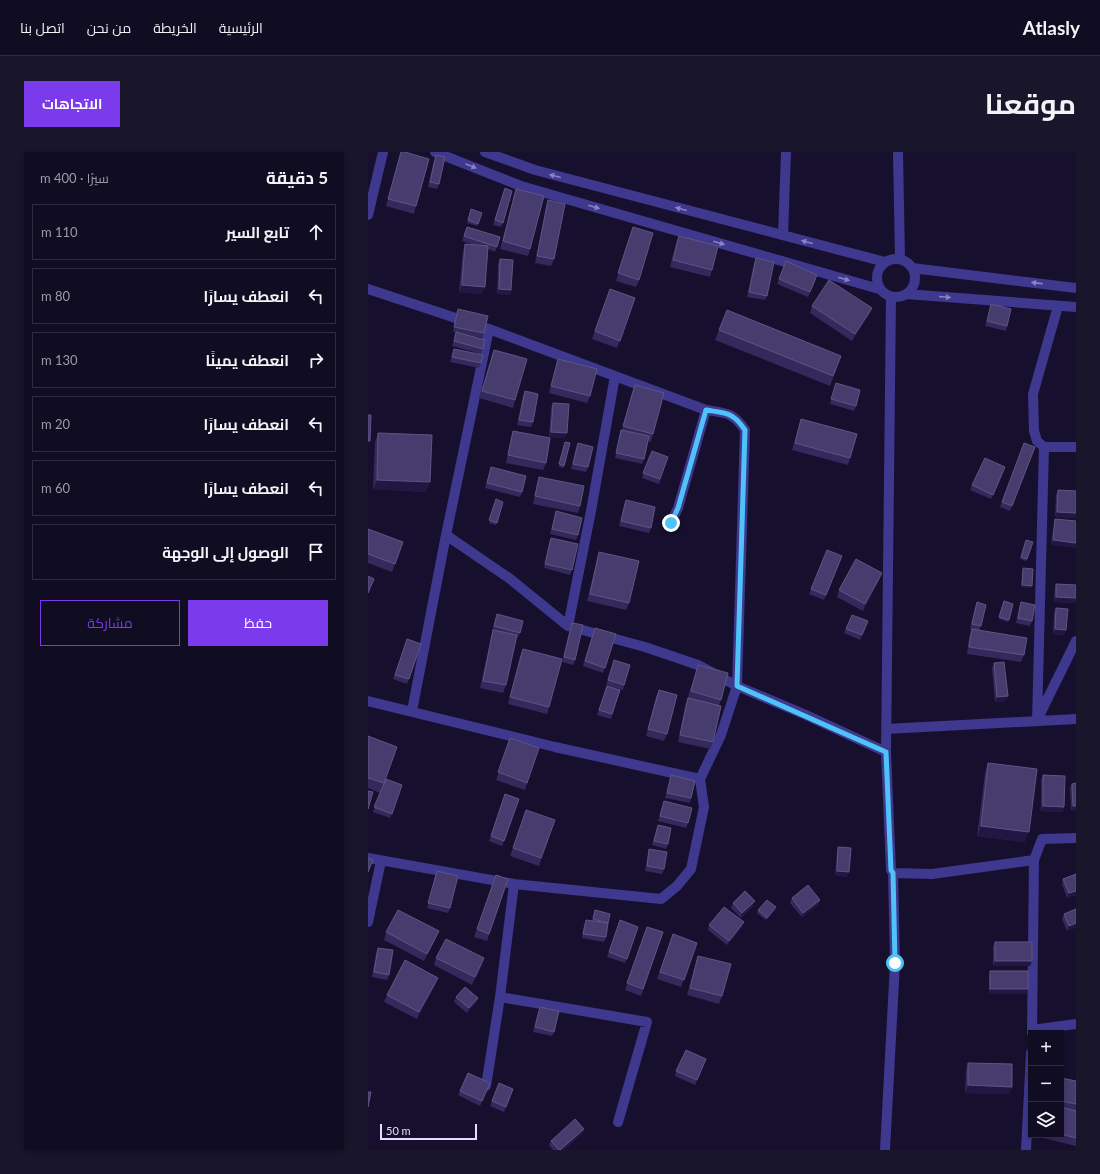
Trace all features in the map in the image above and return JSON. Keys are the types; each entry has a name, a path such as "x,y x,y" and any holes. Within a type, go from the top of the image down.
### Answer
{"street":[{"path":"368,215 383,152"},
{"path":"435,152 521,186 879,289 891,297 899,297 906,294 911,289 914,282 912,268"},
{"path":"485,152 535,170 885,262"},
{"path":"783,236 786,152"},
{"path":"898,152 900,260"},
{"path":"879,289 877,274 880,267 885,262 892,259 900,260 912,268 1076,288"},
{"path":"368,289 489,328 706,410 729,414 739,420 745,430 737,686 721,735 700,779 704,807 691,869 677,886 661,899 514,884 368,858"},
{"path":"906,294 1076,307"},
{"path":"885,1150 895,963 893,873 891,870 886,752 891,297"},
{"path":"1058,306 1033,394 1034,431 1037,441 1044,447 1076,447"},
{"path":"412,711 446,535 489,328"},
{"path":"568,626 591,511 615,376"},
{"path":"671,523 678,508 706,410"},
{"path":"1037,721 1044,447"},
{"path":"446,535 509,578 568,626 645,647 698,665 737,686 886,752"},
{"path":"1037,721 1076,641"},
{"path":"368,701 556,747 700,779"},
{"path":"886,729 1076,719"},
{"path":"1032,1030 1034,860 1042,839 1076,838"},
{"path":"893,873 932,874 1034,860"},
{"path":"368,922 381,861"},
{"path":"486,1086 500,997 514,884"},
{"path":"500,997 646,1022 618,1122"},
{"path":"1038,1030 1076,1024"},
{"path":"1026,1150 1030,1066"}],"building":[{"path":"401,152 429,159 416,206 388,199"},
{"path":"436,155 445,157 439,184 430,182"},
{"path":"505,188 512,191 503,223 495,220"},
{"path":"516,189 544,196 530,249 503,241"},
{"path":"548,200 565,204 554,259 537,256"},
{"path":"471,209 482,213 478,224 468,220"},
{"path":"467,227 500,237 497,247 464,236"},
{"path":"633,227 653,233 639,280 618,273"},
{"path":"679,236 718,246 712,270 673,260"},
{"path":"465,244 488,246 485,287 462,285"},
{"path":"756,258 774,262 767,296 749,292"},
{"path":"500,259 513,260 511,290 499,289"},
{"path":"786,261 817,275 810,292 779,279"},
{"path":"829,280 872,308 855,334 812,306"},
{"path":"610,289 635,298 620,341 595,331"},
{"path":"991,304 1011,309 1007,326 987,321"},
{"path":"458,309 488,316 484,333 454,327"},
{"path":"727,310 841,356 833,376 719,330"},
{"path":"456,332 485,340 483,349 454,341"},
{"path":"454,349 483,355 481,363 452,357"},
{"path":"494,350 527,359 515,400 482,391"},
{"path":"558,359 597,369 590,396 551,386"},
{"path":"836,383 860,390 856,406 831,399"},
{"path":"635,385 664,393 653,434 623,426"},
{"path":"525,391 538,394 533,422 519,420"},
{"path":"553,403 569,404 567,433 551,432"},
{"path":"368,415 371,415 370,441 368,441"},
{"path":"801,419 857,434 850,458 795,443"},
{"path":"621,430 649,436 644,459 616,453"},
{"path":"513,431 550,438 546,463 508,455"},
{"path":"378,433 432,435 430,482 377,480"},
{"path":"565,442 570,443 564,466 559,464"},
{"path":"578,443 593,447 588,467 573,464"},
{"path":"1024,443 1035,447 1012,506 1002,502"},
{"path":"652,451 668,457 660,479 643,473"},
{"path":"985,458 1005,467 993,495 972,485"},
{"path":"491,467 526,476 522,492 487,483"},
{"path":"539,477 584,486 580,506 535,496"},
{"path":"1058,490 1076,491 1076,513 1057,512"},
{"path":"496,499 503,502 497,523 489,520"},
{"path":"626,500 655,507 651,528 621,521"},
{"path":"556,511 582,518 578,535 552,529"},
{"path":"1055,519 1076,521 1076,543 1053,540"},
{"path":"368,529 403,542 395,564 368,554"},
{"path":"551,538 578,544 572,570 545,564"},
{"path":"1026,540 1033,542 1027,559 1021,557"},
{"path":"827,550 842,556 826,595 811,589"},
{"path":"599,552 639,561 629,603 590,594"},
{"path":"856,559 882,573 865,604 839,590"},
{"path":"1023,568 1033,569 1032,586 1022,585"},
{"path":"368,576 374,579 368,593"},
{"path":"1056,584 1076,585 1076,598 1056,597"},
{"path":"1004,601 1013,604 1009,620 999,617"},
{"path":"977,602 986,605 981,626 972,624"},
{"path":"1021,602 1035,605 1032,621 1018,618"},
{"path":"1056,608 1068,609 1066,630 1055,629"},
{"path":"497,614 523,621 520,633 494,626"},
{"path":"852,615 868,621 862,635 846,629"},
{"path":"572,623 583,625 575,660 564,657"},
{"path":"595,628 616,634 605,668 585,661"},
{"path":"972,629 1027,638 1024,655 969,647"},
{"path":"493,630 517,635 506,685 483,681"},
{"path":"407,639 421,644 409,679 395,675"},
{"path":"523,649 562,659 549,707 510,697"},
{"path":"614,660 630,665 624,685 608,680"},
{"path":"1004,662 1008,696 997,697 994,663"},
{"path":"698,665 728,673 721,700 691,691"},
{"path":"607,686 620,690 612,714 599,710"},
{"path":"659,690 677,695 667,734 648,729"},
{"path":"688,698 721,706 713,742 680,735"},
{"path":"368,736 397,747 384,783 368,778"},
{"path":"510,738 539,748 527,783 498,772"},
{"path":"988,763 1037,769 1029,832 981,826"},
{"path":"671,775 695,781 691,798 667,793"},
{"path":"1043,775 1065,776 1064,807 1043,806"},
{"path":"386,779 402,785 392,814 374,807"},
{"path":"1076,783 1076,806 1073,806 1072,784"},
{"path":"368,791 373,792 368,809"},
{"path":"505,794 519,799 504,841 491,836"},
{"path":"664,801 692,808 688,823 660,816"},
{"path":"526,810 555,820 541,858 513,848"},
{"path":"658,825 671,828 668,844 654,841"},
{"path":"838,847 851,848 849,872 837,871"},
{"path":"649,849 667,852 664,869 647,866"},
{"path":"368,858 373,860 368,872"},
{"path":"437,871 458,876 450,908 428,903"},
{"path":"1076,874 1076,891 1069,893 1063,879"},
{"path":"496,875 508,879 489,934 477,929"},
{"path":"808,885 820,900 803,913 792,898"},
{"path":"745,891 755,901 742,913 733,903"},
{"path":"767,900 776,907 767,918 758,910"},
{"path":"724,907 744,922 729,941 709,925"},
{"path":"1076,909 1076,923 1069,926 1064,914"},
{"path":"398,910 439,931 427,954 386,932"},
{"path":"595,910 610,914 608,923 593,919"},
{"path":"586,920 608,923 606,937 583,934"},
{"path":"620,920 638,927 627,959 609,952"},
{"path":"647,927 663,932 643,989 627,983"},
{"path":"673,934 697,943 684,980 660,972"},
{"path":"446,939 484,958 475,977 436,958"},
{"path":"995,942 1032,942 1032,961 995,961"},
{"path":"378,948 393,950 389,975 374,972"},
{"path":"698,956 731,964 722,996 690,988"},
{"path":"405,960 438,978 419,1012 387,995"},
{"path":"990,971 1028,971 1028,989 990,989"},
{"path":"465,987 478,998 469,1008 456,997"},
{"path":"540,1007 559,1011 554,1032 535,1027"},
{"path":"686,1050 706,1059 697,1080 676,1071"},
{"path":"968,1063 1012,1064 1012,1087 968,1085"},
{"path":"468,1073 490,1083 482,1101 460,1091"},
{"path":"1064,1079 1076,1081 1076,1104 1064,1102"},
{"path":"499,1083 513,1089 506,1107 492,1101"},
{"path":"368,1092 371,1092 368,1107"},
{"path":"1064,1108 1076,1111 1076,1138 1064,1135"},
{"path":"575,1119 584,1129 559,1150 551,1141"}],"route":[{"path":"671,523 678,508 706,410 729,414 739,420 745,430 737,686 806,715 886,752 891,870 893,873 895,963"}]}
